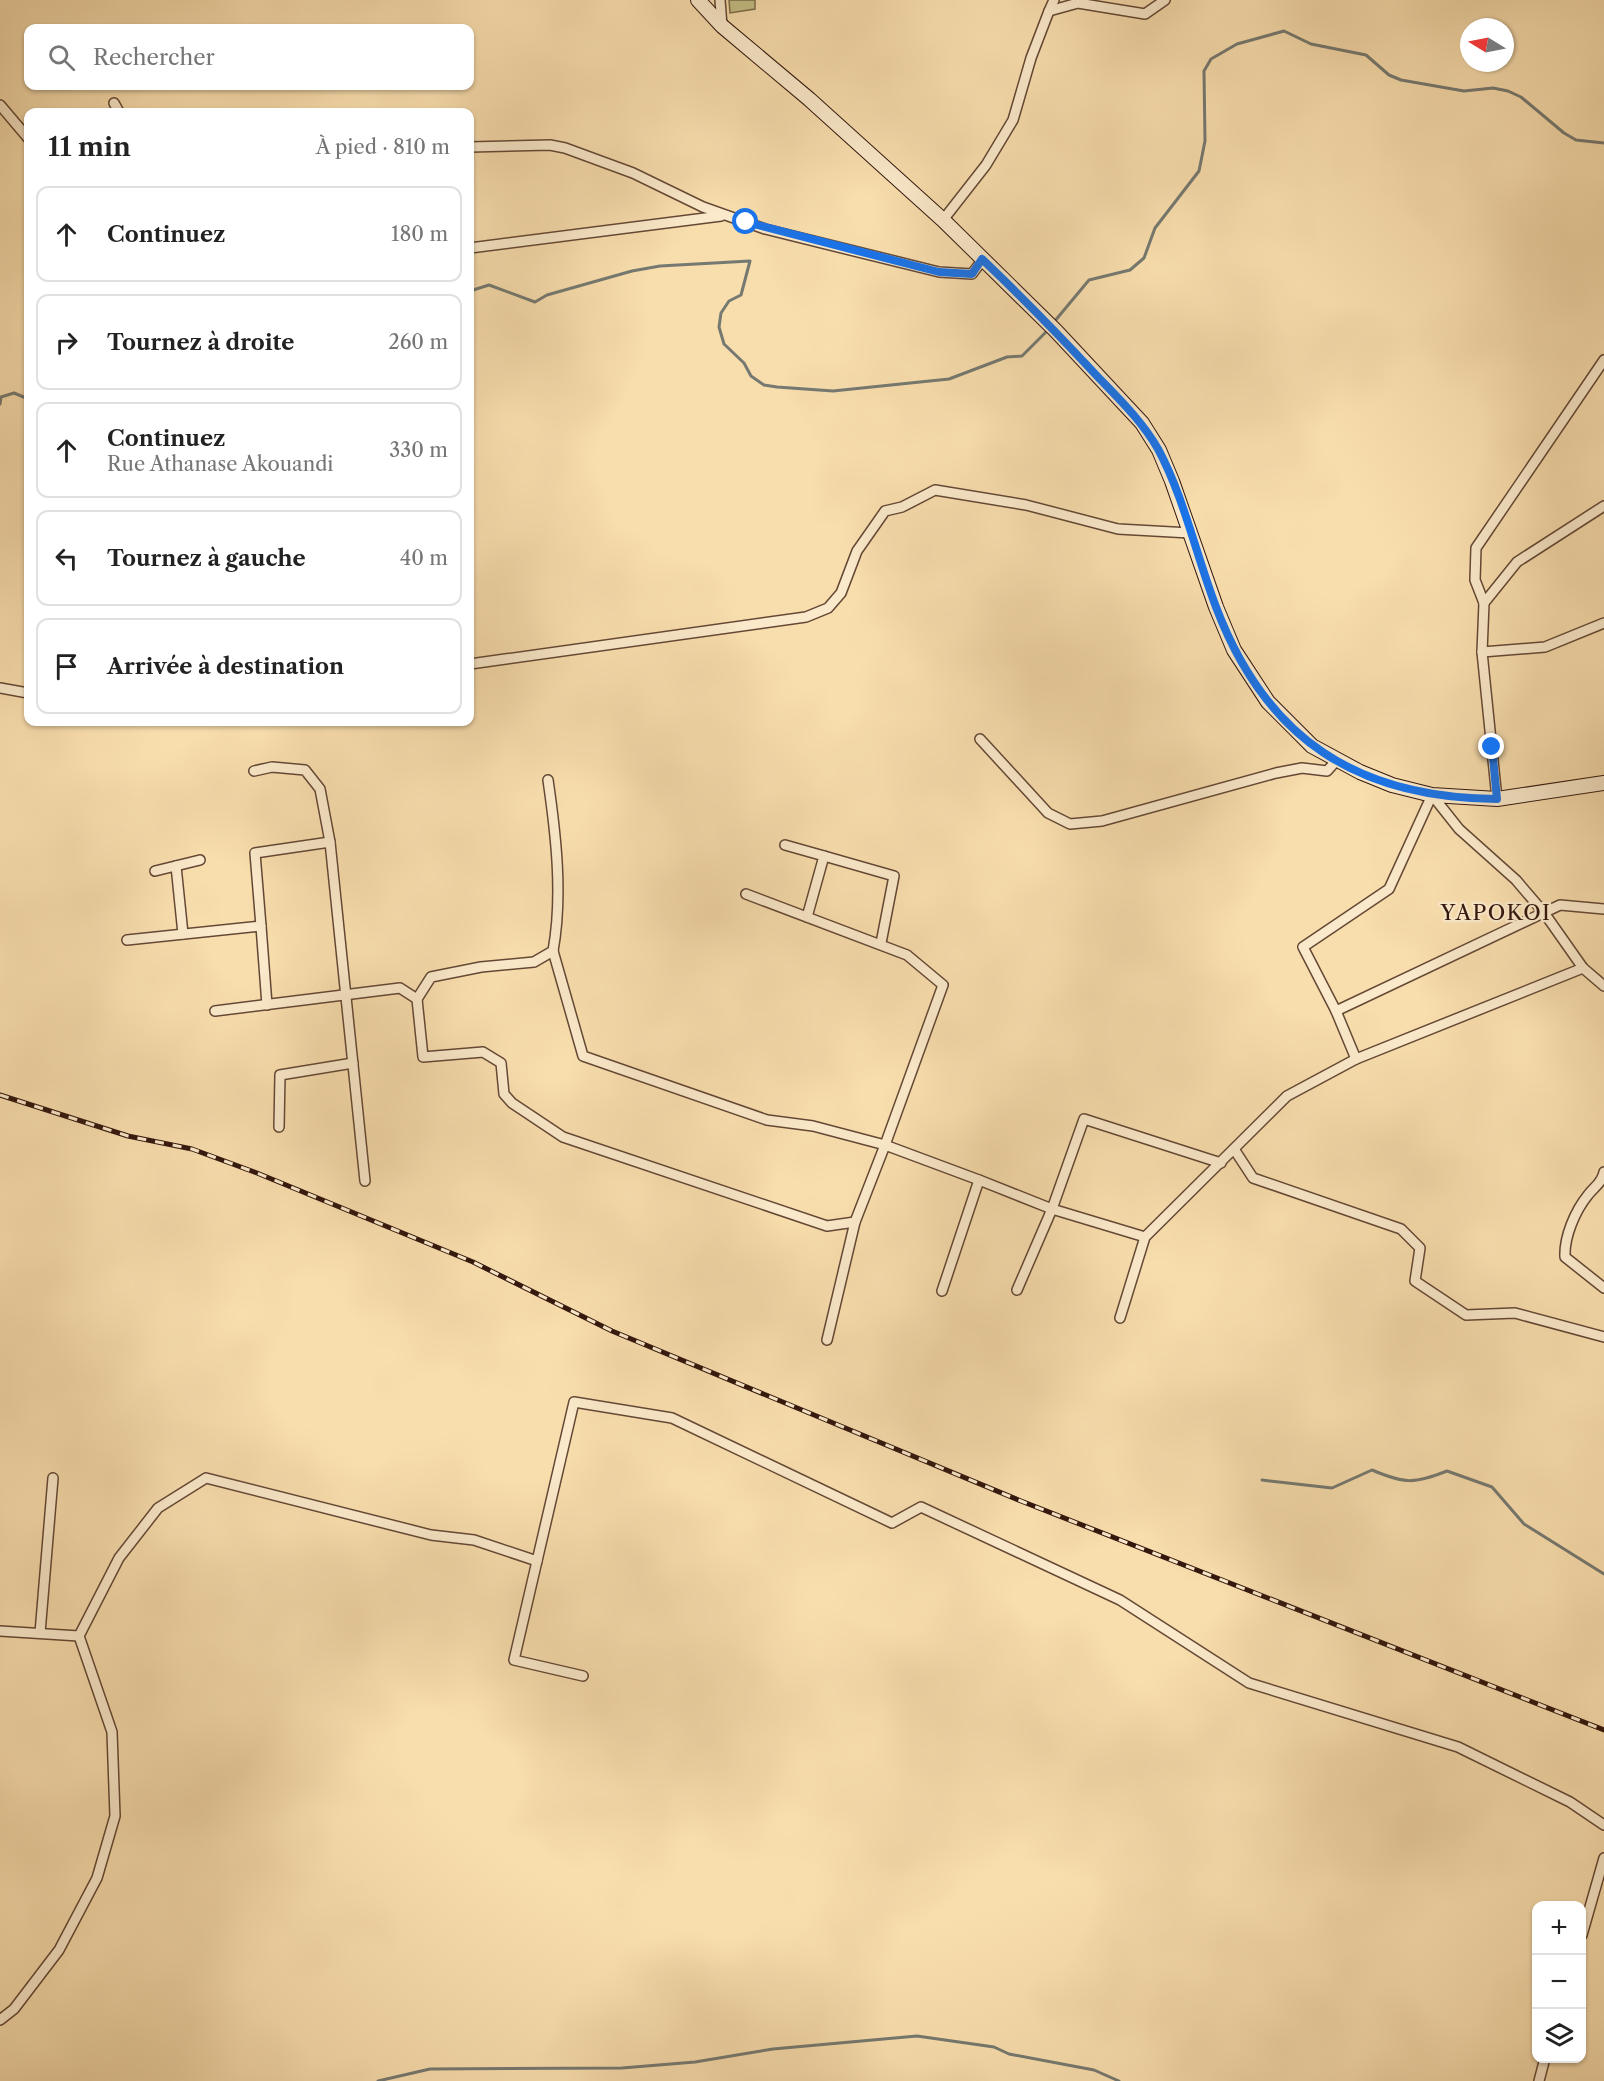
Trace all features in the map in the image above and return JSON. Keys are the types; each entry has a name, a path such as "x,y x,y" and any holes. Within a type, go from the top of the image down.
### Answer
{"street":[{"path":"698,0 722,26 809,99 943,220 1056,331 1142,423 1159,450 1234,650 1252,681 1288,725 1312,746 1336,761 1392,785 1432,795 1497,799 1604,783"},
{"path":"720,0 722,26"},
{"path":"943,220 986,165 1013,120 1031,58 1054,0"},
{"path":"1049,11 1078,3 1145,14 1165,0"},
{"path":"114,103 117,108"},
{"path":"0,105 24,133"},
{"path":"474,147 550,145 565,148 633,173 723,215 765,229 939,272 972,274 982,259"},
{"path":"474,247 723,215"},
{"path":"1497,799 1482,652 1484,603 1475,580 1476,548 1604,360"},
{"path":"474,663 806,617 828,608 841,593 856,551 885,510 902,507 934,490 1026,505 1118,529 1190,532"},
{"path":"1484,603 1517,562 1604,506"},
{"path":"1482,652 1545,646 1604,623"},
{"path":"0,688 24,692"},
{"path":"980,740 1048,813 1070,824 1102,821 1285,771 1302,768 1327,771 1336,761"},
{"path":"254,771 272,767 305,770 320,789 330,842 365,1181"},
{"path":"548,780 557,879 557,927 553,951 583,1056 767,1120 813,1126 885,1145 1052,1209 1145,1237"},
{"path":"1432,795 1459,829 1516,880 1545,914 1583,968 1604,986"},
{"path":"1356,1059 1336,1011 1303,947 1389,889 1432,795"},
{"path":"267,1005 255,853 330,842"},
{"path":"785,845 894,876 881,943"},
{"path":"807,917 824,856"},
{"path":"155,871 200,860"},
{"path":"176,866 183,934"},
{"path":"746,894 881,943 907,955 943,986 855,1222 827,1340"},
{"path":"1336,1011 1560,905 1604,909"},
{"path":"127,940 261,926"},
{"path":"553,951 534,962 481,967 431,976 417,999 423,1057 483,1052 501,1063 504,1094 512,1103 563,1137 827,1226 855,1222"},
{"path":"1120,1318 1145,1237 1287,1096 1356,1059 1583,968"},
{"path":"215,1011 400,988 417,999"},
{"path":"279,1127 280,1076 353,1063"},
{"path":"1017,1290 1052,1209 1084,1119 1221,1163"},
{"path":"1234,1149 1253,1178 1401,1229 1419,1248 1414,1281 1466,1315 1515,1313 1604,1337"},
{"path":"1603,1177 1587,1196 1564,1241 1564,1257 1604,1288"},
{"path":"942,1291 979,1180"},
{"path":"583,1676 514,1660 574,1402 672,1418 892,1522 921,1507 1120,1600 1249,1683 1458,1748 1570,1803 1604,1825"},
{"path":"40,1633 53,1478"},
{"path":"0,2020 14,2009 59,1950 97,1878 115,1816 112,1732 79,1635 119,1558 158,1508 206,1478 431,1534 474,1540 537,1562"},
{"path":"0,1631 79,1635"},
{"path":"1586,1918 1604,1858"},
{"path":"1539,2081 1544,2063"}],"shaded area":[{"path":"729,0 755,0 755,9 730,13"}],"waterway":[{"path":"1054,322 1089,280 1130,270 1144,258 1155,228 1199,171 1205,141 1204,71 1211,59 1237,44 1284,31 1311,44 1366,55 1389,75 1401,80 1464,91 1493,88 1508,91 1521,97 1564,133 1576,140 1604,143"},
{"path":"474,290 489,285 535,302 547,295 632,271 660,266 750,261 741,295 729,301 721,313 719,327 724,344 744,363 751,376 764,385 833,391 949,379 1007,357 1022,356 1048,330"},
{"path":"0,404 1,397 14,393 24,397"},
{"path":"1262,1480 1332,1488 1372,1470 1393,1478 1410,1481 1447,1471 1492,1487 1524,1524 1604,1574"},
{"path":"378,2081 430,2069 622,2068 695,2062 773,2049 917,2036 994,2047 1009,2054 1094,2070 1119,2081"}],"railway":[{"path":"0,1095 128,1136 192,1149 257,1173 473,1262 612,1331 1021,1501 1604,1730"}],"district":[{"name":"YAPOKOI","path":"1496,912"}],"route":[{"path":"746,222 765,229 939,272 972,274 982,259 1056,331 1142,423 1159,450 1172,481 1216,607 1234,650 1252,681 1288,725 1312,746 1360,772 1392,785 1432,795 1463,799 1497,799 1492,747"}]}
